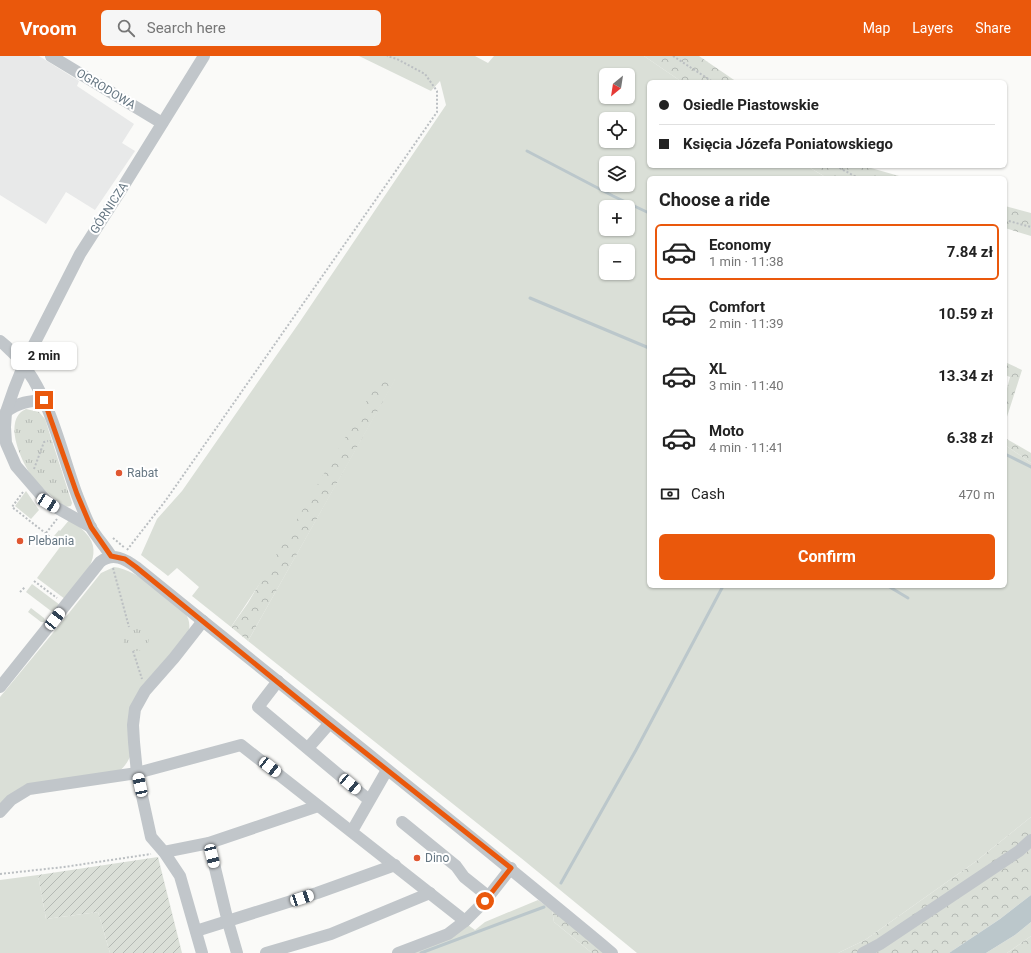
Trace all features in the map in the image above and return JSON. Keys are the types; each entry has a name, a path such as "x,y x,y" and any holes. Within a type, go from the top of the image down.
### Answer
{"street":[{"name":"OGRODOWA","path":"51,56 162,123"},
{"name":"GÓRNICZA","path":"91,527 48,503 16,466 6,444 4,427 6,412 24,364 80,254 204,56"},
{"path":"0,341 24,364 44,400 77,494 91,527 115,560"},
{"path":"6,412 20,403 44,400"},
{"path":"0,687 100,562 105,558 136,567 329,724 511,868 612,953"},
{"path":"202,953 180,876 164,852 151,837 137,773 134,725 135,709 145,691 174,658 203,621"},
{"path":"278,681 258,707 369,800"},
{"path":"308,748 329,724"},
{"path":"0,812 11,800 29,789 137,773 241,745 465,921"},
{"path":"352,831 387,770"},
{"path":"164,852 208,843 318,806"},
{"path":"402,822 456,866 464,877 488,896"},
{"path":"863,953 880,944 1013,855 1031,840"},
{"path":"208,843 237,953"},
{"path":"196,931 228,922 395,865"},
{"path":"398,953 448,934 465,921 511,868"},
{"path":"266,953 331,934 430,893"}],"path":[{"path":"129,627 113,572 115,560 170,494 437,112 437,91 425,74 397,59 387,56"},
{"path":"674,56 710,80"},
{"path":"840,168 854,176"},
{"path":"1007,221 1031,227"},
{"path":"57,545 58,543 11,508 27,488 22,482 32,474 44,442 58,437"},
{"path":"46,534 56,520"},
{"path":"34,524 37,521"},
{"path":"34,581 66,605"},
{"path":"20,592 25,587"},
{"path":"133,651 145,691"},
{"path":"0,874 64,867 164,852"}],"shaded area":[{"path":"0,56 39,56 79,81 77,86 134,124 122,143 135,151 95,210 66,192 46,224 0,195"},
{"path":"1031,895 1031,922 1015,935 986,953 949,953 1000,919"}],"green space":[{"path":"359,56 475,56 488,63 494,56 644,56 679,80 647,80 647,168 810,168 824,176 647,176 647,588 1007,588 1007,446 1031,463 1031,817 975,862 865,940 838,953 637,953 521,858 248,641 395,379 231,627 192,596 199,587 177,568 168,576 141,555 157,519 182,491 299,323 446,105 440,81 431,91"},
{"path":"644,56 699,56 734,80 679,80"},
{"path":"810,168 871,168 899,176 824,176"},
{"path":"1007,207 1031,213 1031,236 1007,229"},
{"path":"1007,363 1022,370 1007,417 1007,388 1010,377 1007,376"},
{"path":"383,373 395,380 248,641 231,627 248,603"},
{"path":"26,409 39,412 45,419 72,503 71,506 65,507 45,491 33,478 21,457 17,446 15,423 18,415"},
{"path":"1007,439 1031,453 1031,463 1007,446"},
{"path":"26,491 39,510 31,519 15,506"},
{"path":"70,519 89,537 93,545 93,554 88,570 65,599 37,578 63,543 54,536"},
{"path":"114,567 133,573 151,585 185,613 189,623 189,631 137,695 131,755 122,769 117,773 23,786 11,795 0,807 0,697 101,573"},
{"path":"32,584 60,605 55,611 51,611 26,592"},
{"path":"31,608 44,618 44,622 41,622 28,612"},
{"path":"136,625 145,629 149,638 145,647 136,651 127,647 123,638 127,629"},
{"path":"1031,817 1031,895 1000,919 949,953 838,953 865,940 975,862"},
{"path":"158,857 182,953 110,953 98,912 46,919 38,875"},
{"path":"38,875 46,919 98,912 110,953 0,953 0,880"},
{"path":"538,900 552,910 554,922 592,953 408,953 468,925 475,930 485,922"},
{"path":"552,910 606,953 592,953 554,922"},
{"path":"1031,922 1031,936 1007,953 986,953 1015,935"},
{"path":"1031,936 1031,953 1007,953"}],"waterway":[{"path":"527,151 647,212"},
{"path":"530,298 647,347"},
{"path":"1007,455 1031,467"},
{"path":"561,883 636,750 722,588"},
{"path":"891,588 908,598"},
{"path":"421,953 544,907"}],"place":[{"name":"Rabat","path":"119,473"},
{"name":"Plebania","path":"20,541"},
{"name":"Dino","path":"417,858"}],"route":[{"path":"44,400 77,494 91,527 111,556 125,559 136,567 329,724 511,868 485,901"}]}
